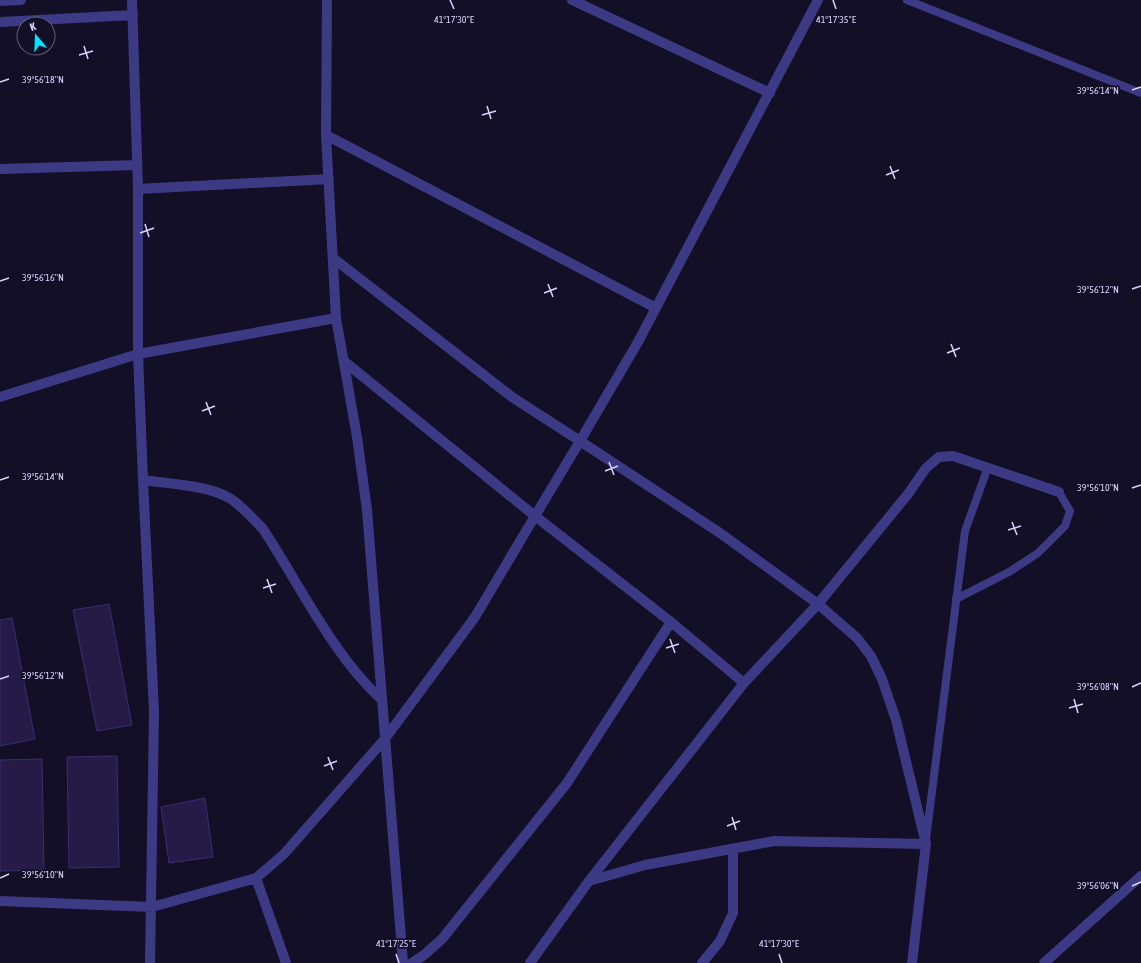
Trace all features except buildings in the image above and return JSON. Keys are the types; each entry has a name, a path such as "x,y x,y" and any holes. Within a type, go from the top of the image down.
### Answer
{"street":[{"path":"1,0 22,0"},
{"path":"132,0 138,189 138,354 142,480 154,711 150,963"},
{"path":"327,0 326,135 336,318 345,362 367,510 384,740 403,963"},
{"path":"572,0 770,93"},
{"path":"0,901 152,907 256,878 284,854 384,740 474,616 580,441 656,308 818,0"},
{"path":"0,22 133,15"},
{"path":"326,135 656,308"},
{"path":"0,169 137,165"},
{"path":"138,189 329,179"},
{"path":"333,258 512,397 720,533 818,604 857,638 871,656 882,679 896,720 926,844 912,963"},
{"path":"0,397 138,354 336,318"},
{"path":"345,362 535,516 671,622 744,682"},
{"path":"530,963 589,880 744,682 818,604 908,494 926,468 939,457 953,456 1059,492"},
{"path":"142,480 214,492 231,499 248,513 267,534 340,653 368,687 381,699"},
{"path":"412,963 424,955 442,939 567,783 671,622"},
{"path":"589,880 645,865 774,841 926,844"},
{"path":"702,963 720,941 733,913 733,849"},
{"path":"1044,963 1141,876"},
{"path":"256,878 286,963"}],"lane":[{"path":"907,0 1141,93"},
{"path":"926,844 965,531 988,467"},
{"path":"956,599 1009,572 1038,553 1066,526 1070,511 1059,492"}]}
